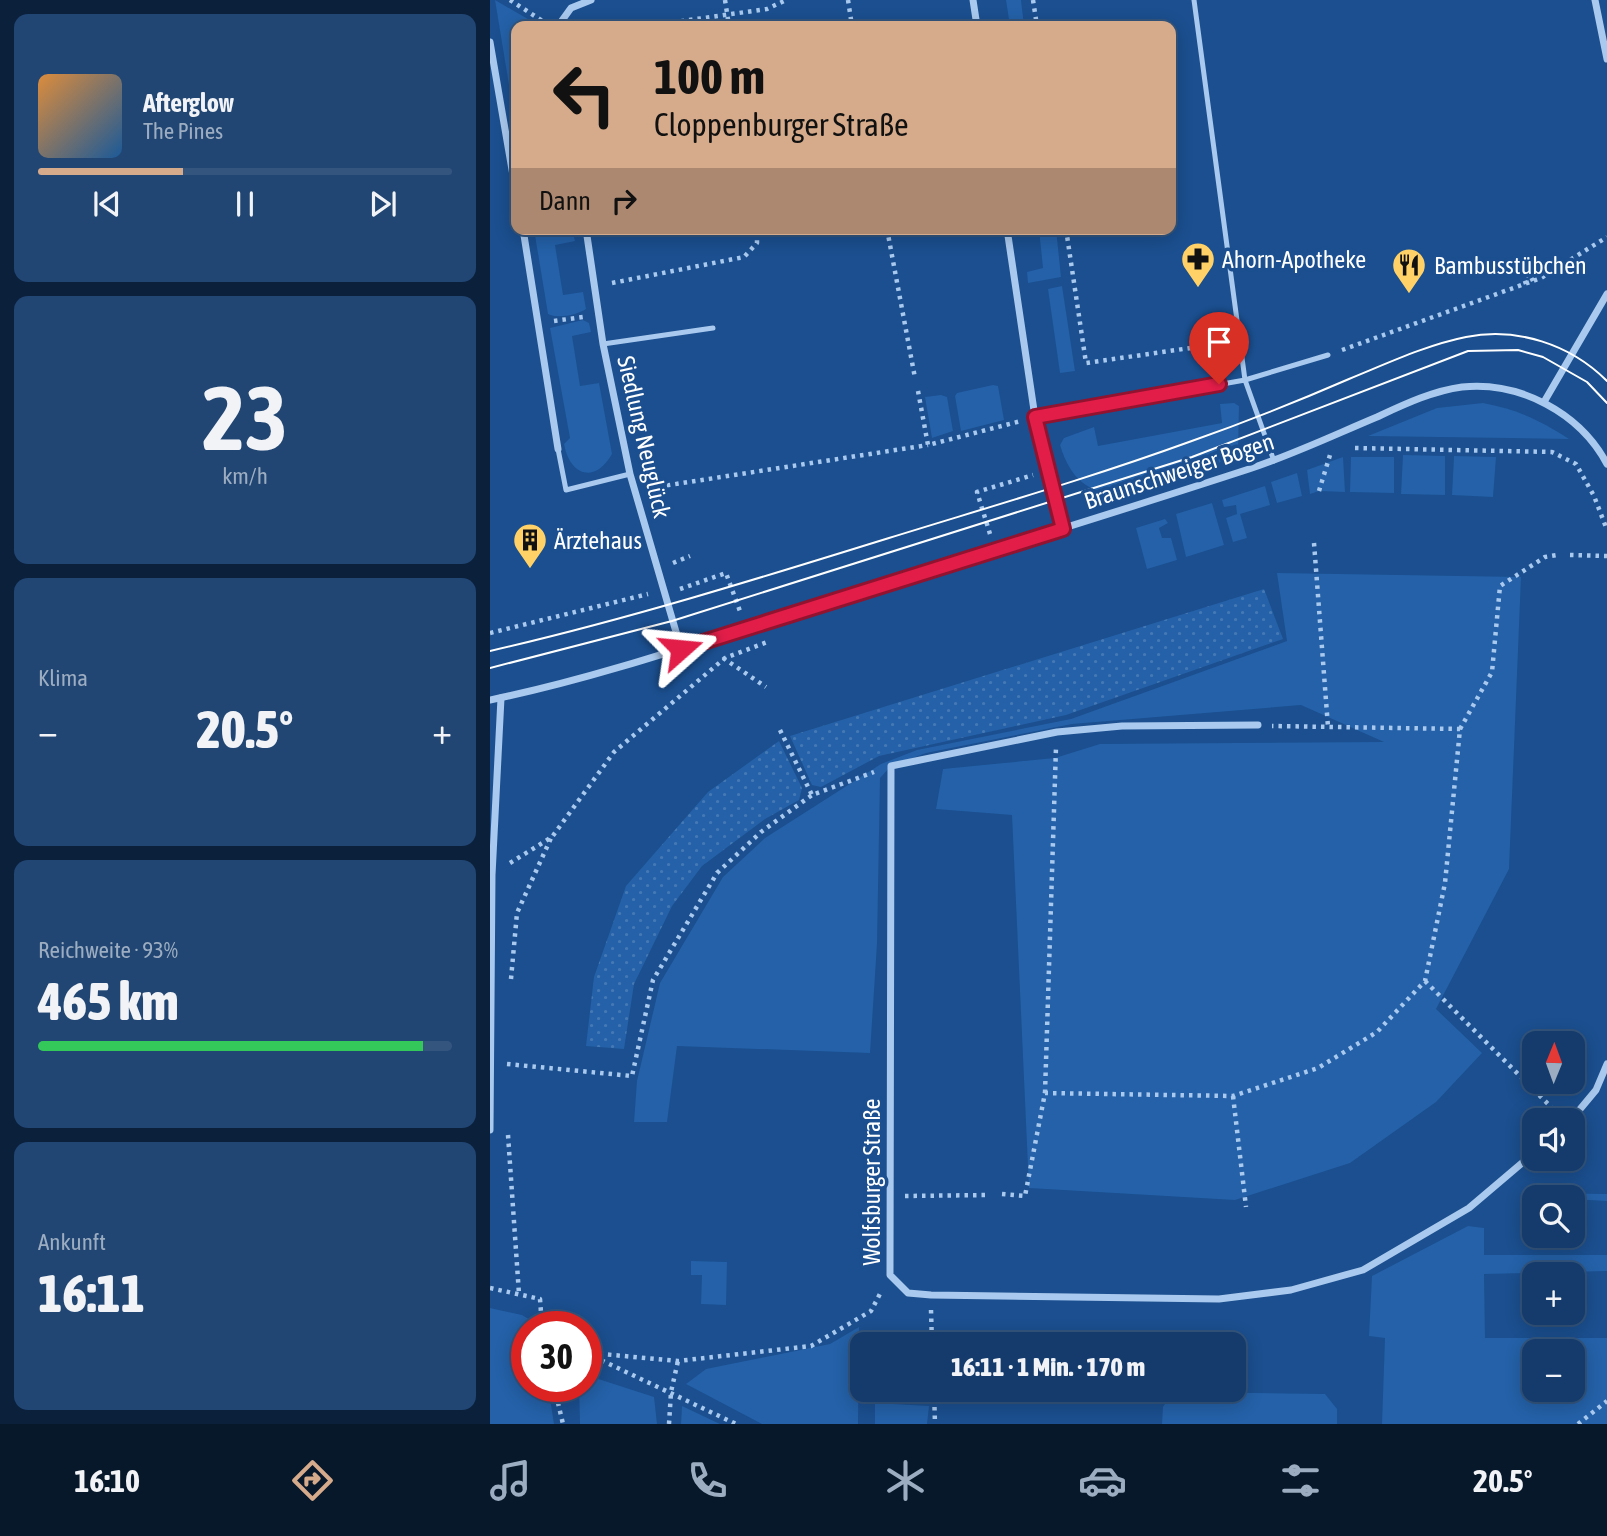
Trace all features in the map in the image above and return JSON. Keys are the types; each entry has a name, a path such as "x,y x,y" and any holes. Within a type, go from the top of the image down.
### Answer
{"street":[{"path":"560,21 571,8 591,0"},
{"path":"973,0 976,21"},
{"path":"1595,0 1607,60"},
{"path":"490,42 511,164"},
{"path":"524,235 558,449"},
{"name":"Siedlung Neuglück","path":"587,235 603,344 630,474 681,649"},
{"path":"1008,235 1035,417 1063,529"},
{"path":"1607,294 1544,402 1574,422 1590,438 1607,464"},
{"name":"Braunschweiger Bogen","path":"490,700 681,649 1273,461 1417,399 1461,387 1496,388 1544,402"},
{"path":"490,1130 491,875 500,698"},
{"path":"891,766 1057,732 1122,726 1258,725"},
{"name":"Wolfsburger Straße","path":"891,766 890,1276 908,1293 1219,1299 1292,1290 1363,1270 1469,1208 1522,1163"},
{"path":"1581,1108 1596,1090 1607,1064"}],"lane":[{"path":"1194,0 1245,380 1273,461"},
{"path":"603,344 713,328"},
{"path":"1035,417 1245,380 1328,355"},
{"path":"558,449 566,490 630,474"}],"path":[{"path":"510,0 542,21"},
{"path":"725,0 728,21"},
{"path":"683,21 767,9 786,0"},
{"path":"848,0 851,21"},
{"path":"1033,0 1036,21"},
{"path":"539,323 598,315 613,280 744,257 757,243 757,235"},
{"path":"888,235 915,378"},
{"path":"1067,235 1086,363 1240,341"},
{"path":"1328,355 1526,284 1607,237"},
{"path":"918,391 928,445"},
{"path":"649,488 928,445 1035,417"},
{"path":"1319,491 1336,435"},
{"path":"1349,450 1358,447 1552,452 1576,464 1594,496 1607,530"},
{"path":"1317,461 1339,454"},
{"path":"994,550 977,492 1048,471"},
{"path":"1314,542 1328,727"},
{"path":"1045,1093 1233,1096 1318,1068 1377,1032 1425,981 1445,883 1460,729 1492,672 1500,586 1545,557 1557,555"},
{"path":"1570,555 1607,556"},
{"path":"490,633 651,594 664,595 726,573 746,628"},
{"path":"714,656 725,658 766,687"},
{"path":"511,982 517,913 552,837 614,752 725,658"},
{"path":"1258,725 1460,729"},
{"path":"780,730 812,795"},
{"path":"1002,1195 1025,1196 1045,1093 1057,732"},
{"path":"504,1077 503,1064 632,1076 653,980 718,873 761,832 812,795 891,766"},
{"path":"491,875 552,837"},
{"path":"1425,981 1552,1108"},
{"path":"1233,1096 1246,1207"},
{"path":"508,1132 519,1294"},
{"path":"890,1196 988,1195"},
{"path":"602,1354 678,1361 811,1346 871,1311 890,1276"},
{"path":"490,1288 540,1299 541,1311"},
{"path":"931,1295 932,1332"},
{"path":"602,1359 736,1424"},
{"path":"669,1424 670,1392 678,1361"},
{"path":"1578,1424 1607,1401"},
{"path":"558,1402 563,1424"},
{"path":"934,1402 935,1424"}],"shaded area":[{"path":"495,0 531,21 511,21 511,97"},
{"path":"1006,0 1021,0 1023,21 1009,21"},
{"path":"535,235 574,235 575,241 555,245 563,295 583,292 586,309 567,316 548,314"},
{"path":"1040,235 1057,235 1061,277 1028,283 1027,272 1043,268"},
{"path":"1062,286 1075,371 1060,373 1048,289"},
{"path":"583,320 589,323 591,332 572,336 580,386 599,383 612,454 598,470 591,472 577,469 567,455 564,444 570,438 550,328"},
{"path":"998,386 1004,420 961,431 955,396 957,393"},
{"path":"925,397 947,397 953,431 932,438"},
{"path":"1234,403 1239,406 1238,453 1198,471 1137,490 1121,493 1091,488 1079,479 1068,465 1060,445 1064,438 1094,427 1098,446 1222,423 1220,404"},
{"path":"1483,403 1528,416 1569,439 1368,436 1437,408"},
{"path":"1403,455 1445,456 1445,495 1401,494"},
{"path":"1454,456 1496,457 1493,497 1452,495"},
{"path":"1343,457 1345,492 1319,491 1310,494 1307,470"},
{"path":"1351,457 1394,457 1394,493 1350,492"},
{"path":"1297,473 1302,496 1277,503 1271,482"},
{"path":"1265,486 1270,505 1240,514 1247,538 1233,542 1226,518 1237,514 1236,505 1224,507 1222,500"},
{"path":"1212,503 1224,545 1186,557 1176,514"},
{"path":"1165,519 1168,523 1159,528 1162,538 1171,538 1177,560 1147,569 1136,528"},
{"path":"1277,573 1521,577 1509,869 1436,1009 1482,1053 1436,1102 1350,1163 1235,1200 1029,1188 1012,815 936,809 943,769 1055,758 1100,744 1384,742 1301,705 1072,724 926,753 891,766 880,778 877,944 870,1053 677,1046 667,1122 634,1122 637,1081 660,983 723,877 765,838 881,764 917,750 1071,719 1287,641"},
{"path":"1264,589 1283,639 1066,715 879,756 821,787 812,785 790,736"},
{"path":"779,741 802,788 799,800 765,819 702,866 672,906 634,984 624,1049 586,1046 594,977 626,886 708,792"},
{"path":"1585,1194 1607,1194 1607,1201 1585,1200"},
{"path":"1468,1226 1484,1228 1484,1255 1607,1255 1607,1271 1585,1272 1585,1262 1522,1262 1522,1273 1484,1274 1485,1338 1607,1338 1607,1424 1382,1424 1385,1338 1369,1336 1372,1276"},
{"path":"691,1261 727,1262 726,1305 701,1304 702,1275 691,1275"},
{"path":"490,1308 511,1313 511,1402 551,1402 554,1424 490,1424"},
{"path":"850,1332 850,1402 858,1402 858,1424 762,1424 686,1384 706,1369 830,1344"},
{"path":"602,1380 654,1397 657,1424 580,1424 579,1402 602,1402"},
{"path":"1246,1393 1325,1394 1337,1409 1337,1424 1162,1424 1163,1407 1166,1402 1246,1402"},
{"path":"875,1403 929,1406 927,1424 875,1424"},
{"path":"682,1406 720,1424 681,1424"}],"tram line":[{"path":"490,651 691,598 1077,480 1229,427 1406,355 1451,340 1504,334 1542,341 1577,357 1607,381"},
{"path":"490,668 672,621 1192,457 1468,351 1518,350 1543,357 1587,382 1607,403"}],"place":[{"name":"Ahorn-Apotheke","path":"1198,289"},
{"name":"Bambusstübchen","path":"1409,295"},
{"name":"Ärztehaus","path":"530,570"}],"route":[{"path":"681,649 1063,529 1035,417 1219,384"}]}
